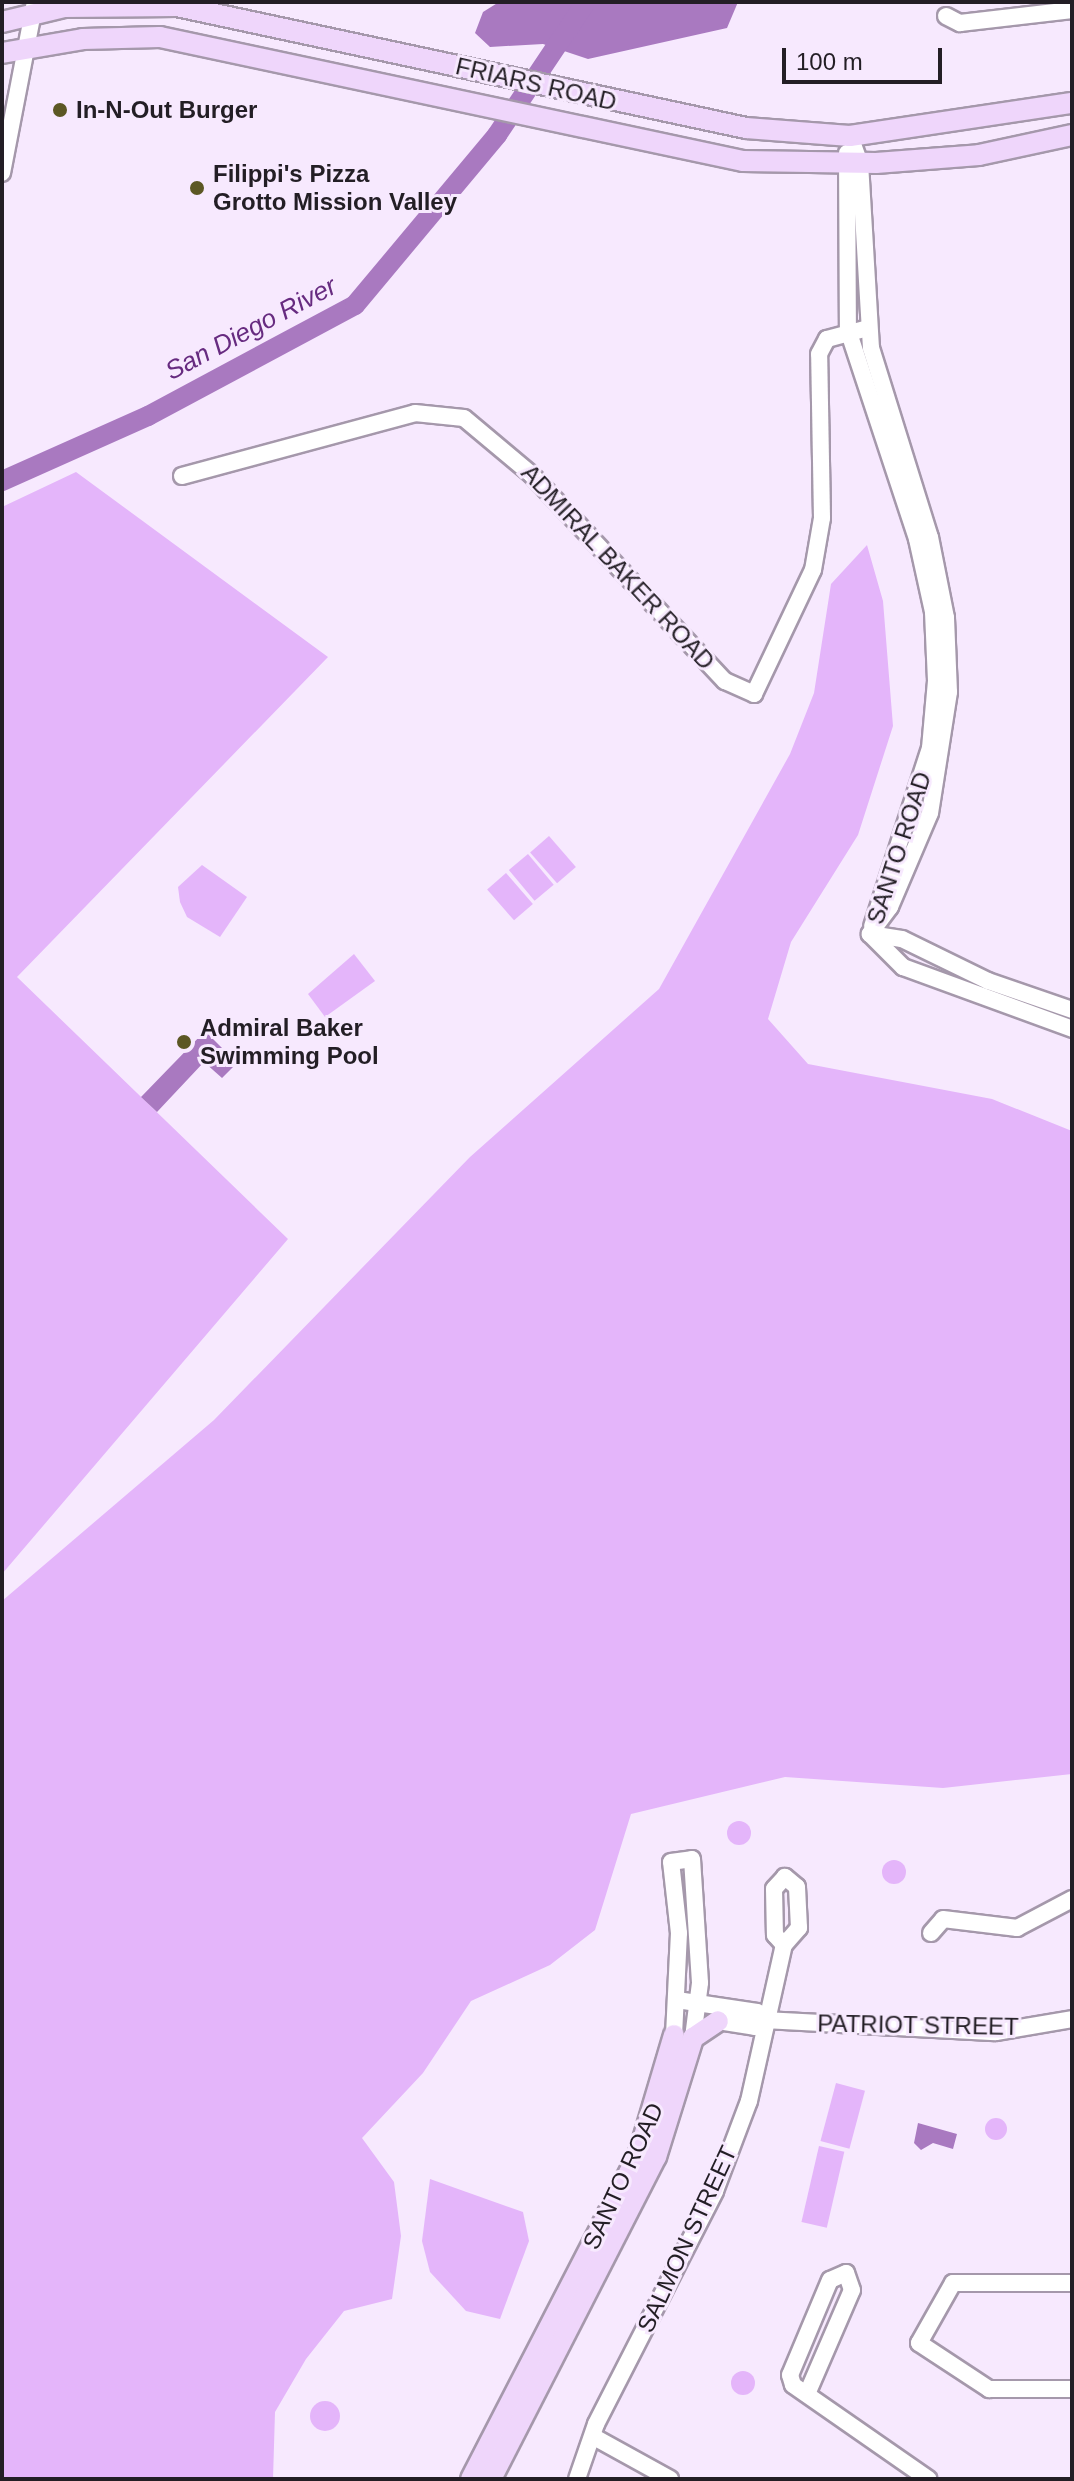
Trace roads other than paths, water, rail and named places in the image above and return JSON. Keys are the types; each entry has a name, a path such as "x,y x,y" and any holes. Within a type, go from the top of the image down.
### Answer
{"main road":[{"name":"FRIARS ROAD","path":"2,22 34,8 177,6 364,43 648,110 850,136 1072,103"},
{"name":"FRIARS ROAD","path":"2,53 26,46 160,37 350,75 637,141 743,161 852,164 979,155 1072,135"},
{"path":"683,2037 718,2021"},
{"name":"SANTO ROAD","path":"471,2479 639,2153 683,2037"},
{"name":"SANTO ROAD","path":"491,2479 656,2157 683,2037"}],"street":[{"path":"2,173 34,8"},
{"path":"946,16 960,23 1072,10"},
{"name":"SANTO ROAD","path":"850,136 868,328 930,537 946,618 949,692 930,813 890,907 870,934"},
{"name":"SANTO ROAD","path":"852,164 848,330 917,539 933,612 936,681 930,748 870,934"},
{"path":"848,330 868,328"},
{"name":"ADMIRAL BAKER ROAD","path":"182,476 415,413 464,418 531,474 725,681 754,694 813,570 822,518 817,362 827,339 848,330"},
{"path":"870,934 902,939 988,981 1070,1004 1066,1027 903,967 870,934"},
{"name":"SANTO ROAD","path":"692,1859 698,2002 683,2037 677,2000 671,1862 692,1859"},
{"path":"931,1933 943,1919 1017,1928 1072,1899"},
{"name":"SALMON STREET","path":"577,2479 594,2437 715,2191 749,2101 764,2020 784,1945"},
{"name":"PATRIOT STREET","path":"677,2000 757,2012 764,2020"},
{"name":"PATRIOT STREET","path":"718,2021 755,2027 764,2020 996,2032 1072,2019"},
{"path":"807,2394 852,2290 846,2273 830,2280 790,2375 807,2394 928,2479"},
{"path":"1072,2283 953,2283 919,2343 989,2389 1072,2389"},
{"path":"594,2437 670,2479"}],"waterway":[{"name":"San Diego River","path":"2,481 148,416 355,305 497,135 586,2"}],"place":[{"name":"In-N-Out Burger","path":"60,110"},
{"name":"Filippi's Pizza Grotto Mission Valley","path":"197,188"},
{"name":"Admiral Baker Swimming Pool","path":"184,1042"}]}
